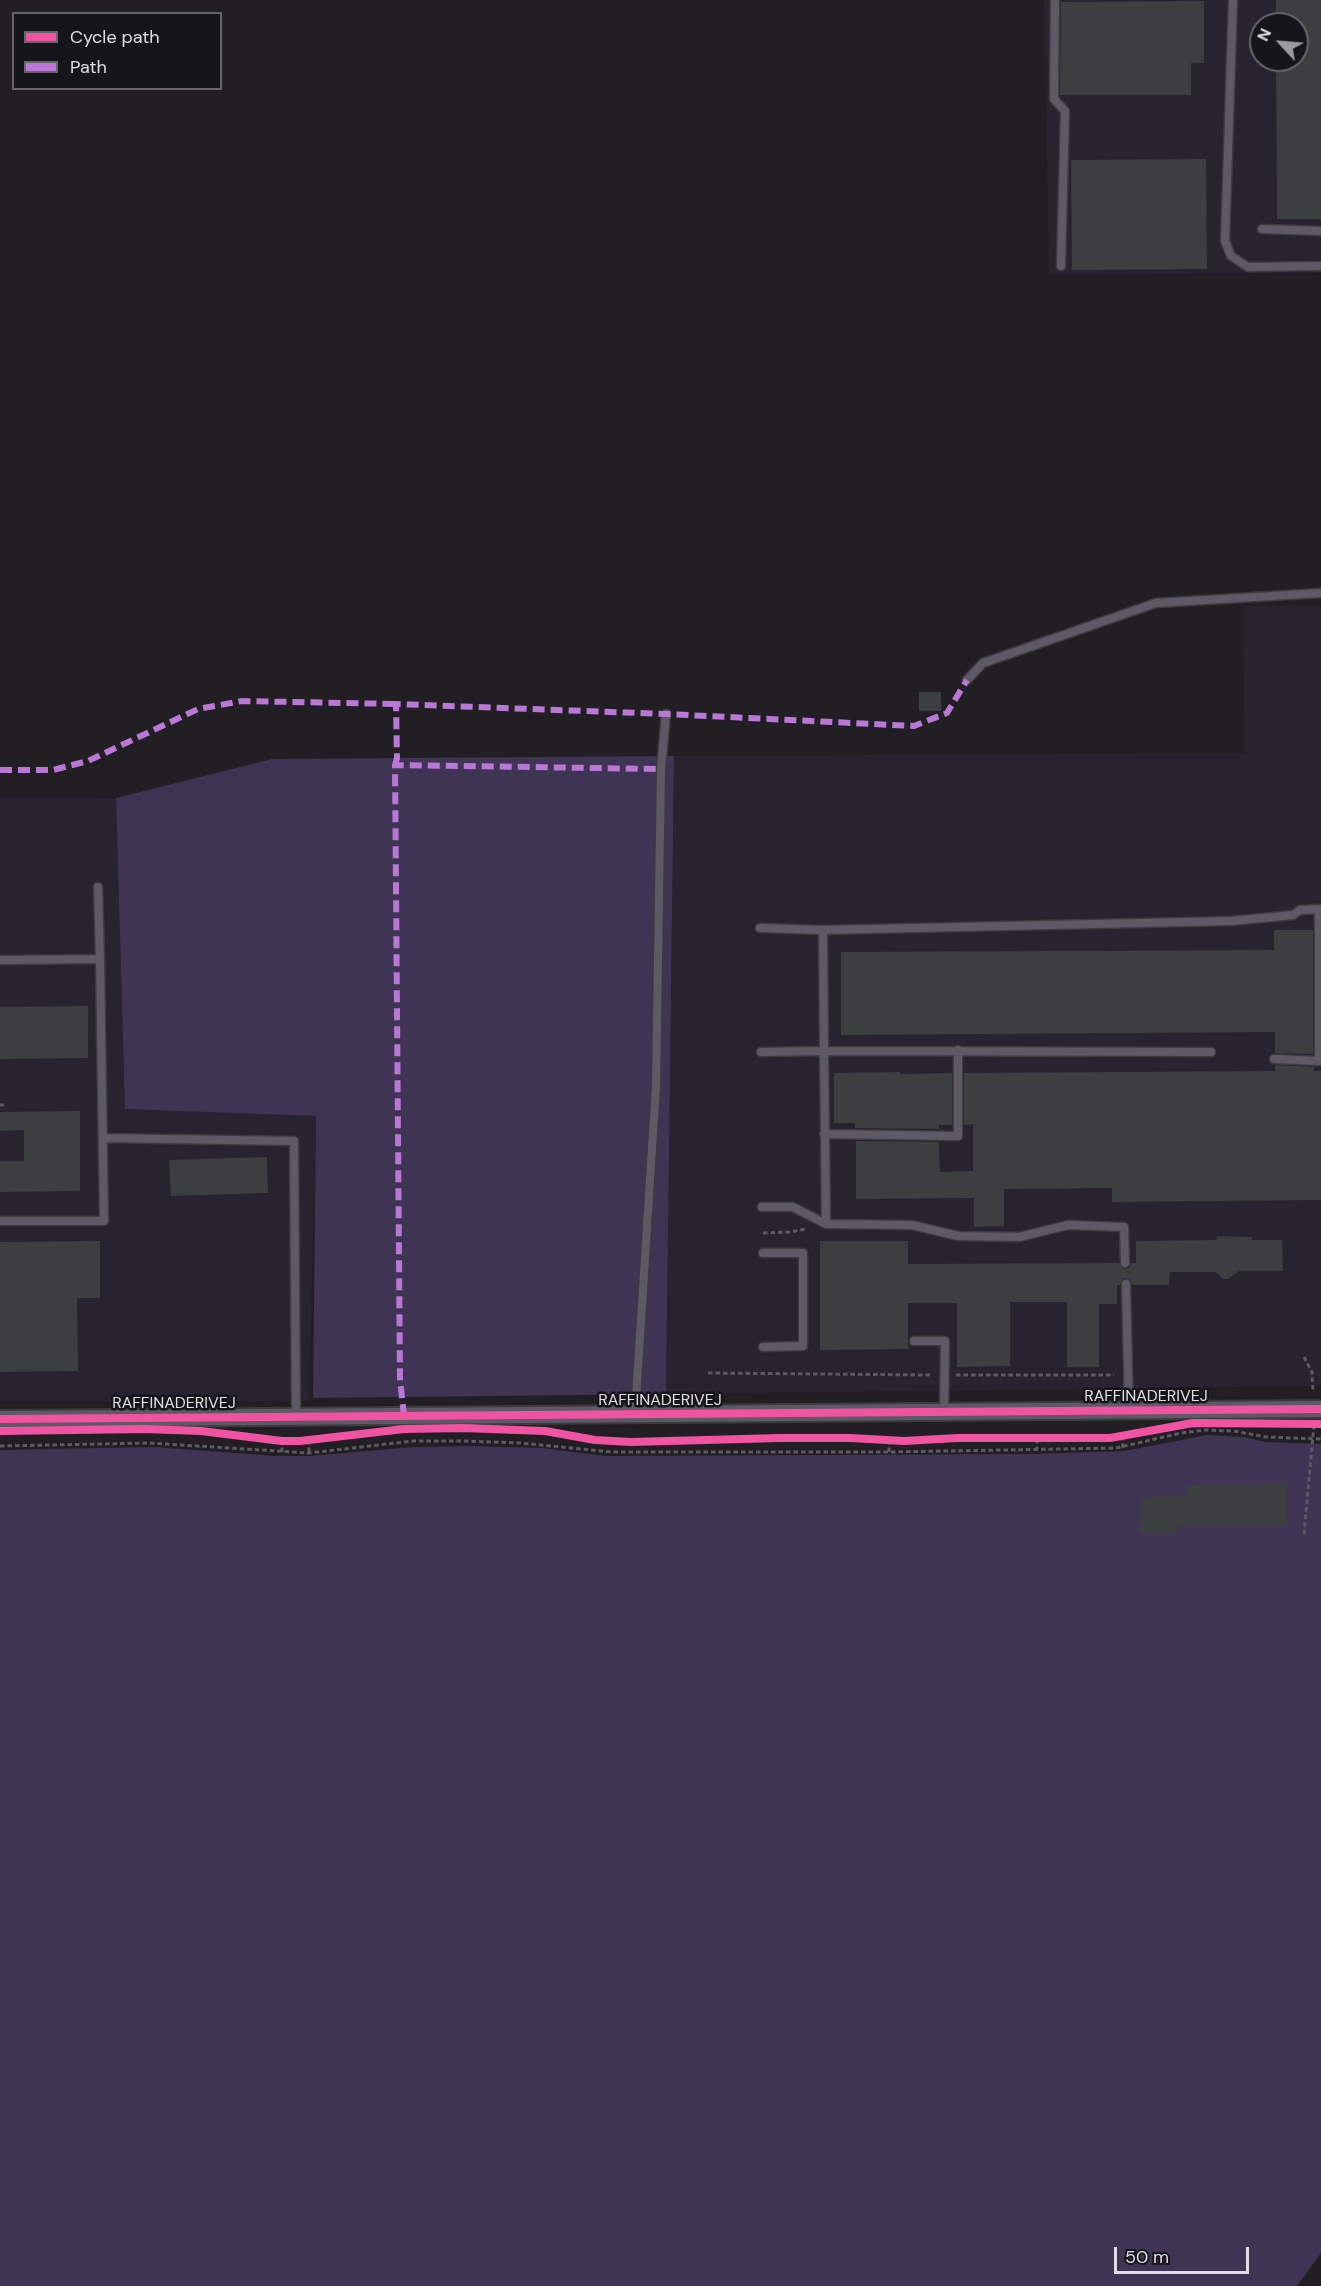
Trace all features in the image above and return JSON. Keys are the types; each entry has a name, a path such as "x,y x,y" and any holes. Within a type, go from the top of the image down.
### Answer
{"street":[{"name":"RAFFINADERIVEJ","path":"0,1419 1126,1410 1318,1416"}],"lane":[{"path":"1055,0 1054,99 1065,111 1061,266"},
{"path":"1233,0 1225,241 1231,256 1248,267 1321,266"},
{"path":"1262,229 1321,231"},
{"path":"967,680 983,663 1156,603 1321,593"},
{"path":"635,1414 656,1086 661,769 666,714"},
{"path":"0,1221 104,1221 98,887"},
{"path":"760,928 823,930 1231,921 1293,915 1300,910 1319,909 1319,1061 1274,1059"},
{"path":"823,930 826,1224"},
{"path":"0,960 100,959"},
{"path":"761,1052 824,1050 1211,1052"},
{"path":"824,1134 958,1136 958,1050"},
{"path":"103,1138 294,1141 296,1417"},
{"path":"762,1207 793,1207 826,1224 912,1225 958,1236 1019,1237 1068,1225 1124,1227 1125,1263"},
{"path":"763,1253 803,1252 803,1346 763,1347"},
{"path":"1126,1284 1128,1375 1126,1410"},
{"path":"914,1341 945,1341 944,1412"}],"path":[{"path":"763,1233 790,1232 826,1224"},
{"path":"1304,1357 1312,1372 1318,1416 1313,1438 1304,1534"},
{"path":"708,1373 1128,1375"},
{"path":"1123,1448 1119,1436 1126,1410"},
{"path":"1037,1449 1040,1439 1038,1411"},
{"path":"889,1412 893,1440 889,1452"},
{"path":"1303,1424 1318,1416"},
{"path":"296,1417 309,1453"},
{"path":"282,1452 282,1441 296,1417"},
{"path":"1182,1424 1246,1424"},
{"path":"0,1446 149,1443 309,1453 412,1441 465,1441 520,1443 612,1452 889,1452 1123,1448 1181,1433 1205,1430 1234,1431 1266,1437 1321,1438"},
{"path":"1119,1436 1133,1434"},
{"path":"304,1441 319,1439"},
{"path":"879,1439 893,1440"},
{"path":"1026,1439 1040,1439"}],"shaded area":[{"path":"1044,0 1321,0 1321,273 1049,275"},
{"path":"1321,605 1321,1386 666,1394 674,756 1245,753 1242,606"},
{"path":"674,756 666,1394 313,1398 316,1116 125,1109 116,798 272,759"},
{"path":"0,797 116,798 125,1109 316,1115 309,1401 0,1401"},
{"path":"1207,1435 1244,1437 1265,1442 1321,1444 1321,2253 1297,2286 0,2286 0,1450 153,1447 276,1456 310,1456 413,1447 471,1446 542,1448 606,1456 1032,1454 1124,1451"}],"building":[{"path":"1276,0 1321,0 1321,219 1277,219 1276,72 1309,72 1309,12 1276,12"},
{"path":"1204,1 1204,63 1191,63 1191,95 1060,95 1061,2"},
{"path":"1206,159 1207,269 1072,270 1071,160"},
{"path":"919,692 941,692 941,711 919,711"},
{"path":"1274,930 1313,930 1313,1054 1275,1053 1275,1032 841,1035 841,952 1274,950"},
{"path":"88,1006 88,1058 0,1059 0,1007"},
{"path":"1275,1065 1314,1067 1314,1071 1321,1071 1321,1200 1112,1202 1112,1188 1004,1189 1004,1226 974,1227 974,1198 856,1199 856,1141 939,1142 940,1172 973,1171 973,1124 964,1125 964,1073 1275,1071"},
{"path":"900,1072 900,1074 952,1073 952,1125 939,1125 939,1129 855,1128 855,1123 834,1123 834,1073"},
{"path":"80,1111 80,1191 0,1192 0,1161 24,1161 24,1130 0,1131 0,1112"},
{"path":"267,1157 268,1193 171,1196 169,1160"},
{"path":"1217,1236 1252,1237 1252,1240 1282,1240 1283,1271 1239,1271 1228,1279 1223,1279 1216,1272 1170,1272 1169,1285 1132,1285 1130,1279 1123,1278 1120,1285 1117,1285 1117,1304 1099,1304 1099,1367 1067,1367 1067,1302 1010,1302 1010,1366 957,1367 957,1303 908,1303 908,1349 820,1350 820,1241 908,1241 908,1264 1119,1263 1125,1269 1129,1268 1131,1263 1136,1263 1136,1241 1216,1240"},
{"path":"100,1241 100,1298 77,1298 78,1371 0,1372 0,1242"},
{"path":"1287,1484 1287,1525 1177,1526 1177,1533 1140,1533 1141,1497 1187,1496 1187,1485"}],"marked path":[{"path":"395,765 397,758 396,704 914,726 947,713 967,680"},
{"path":"0,770 53,770 88,761 198,709 242,701 396,704"},
{"path":"404,1416 400,1379 395,765 661,769"}],"cycle path":[{"path":"0,1419 1321,1409"},
{"path":"0,1431 145,1429 201,1431 282,1441 300,1441 404,1429 463,1428 545,1431 595,1440 631,1442 780,1438 904,1441 957,1438 1110,1438 1193,1423 1321,1424"}]}
